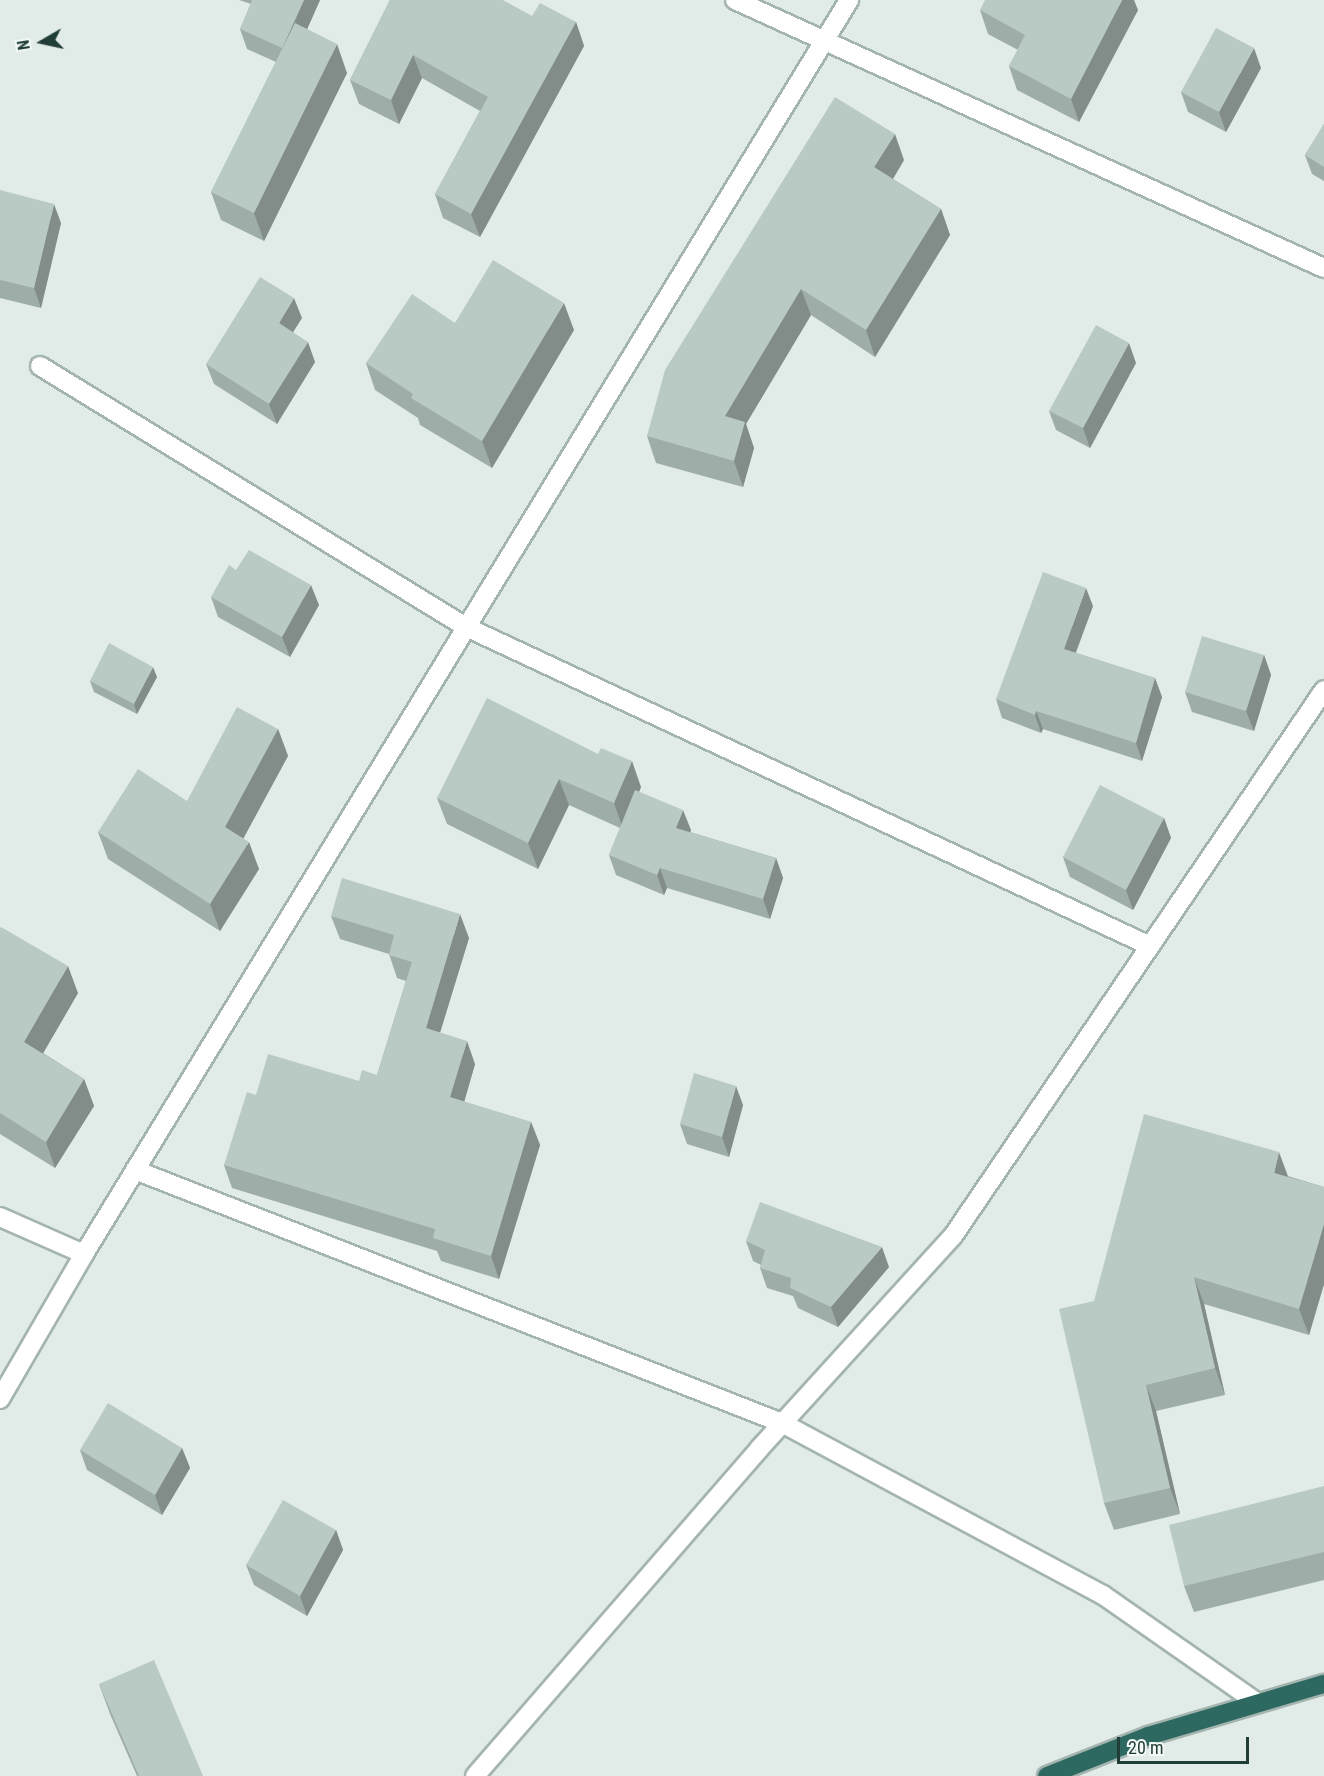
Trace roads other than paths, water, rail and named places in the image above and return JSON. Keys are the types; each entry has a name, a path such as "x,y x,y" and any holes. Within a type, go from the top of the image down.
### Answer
{"highway":[{"path":"1047,1776 1148,1736 1324,1684"}],"street":[{"path":"735,0 1324,268"},
{"path":"0,1399 84,1254 849,0"},
{"path":"40,366 466,627 1148,945"},
{"path":"475,1776 782,1423 953,1236 1148,945 1324,690"},
{"path":"135,1170 782,1423 1103,1595 1258,1703"},
{"path":"0,1217 84,1254"}]}
